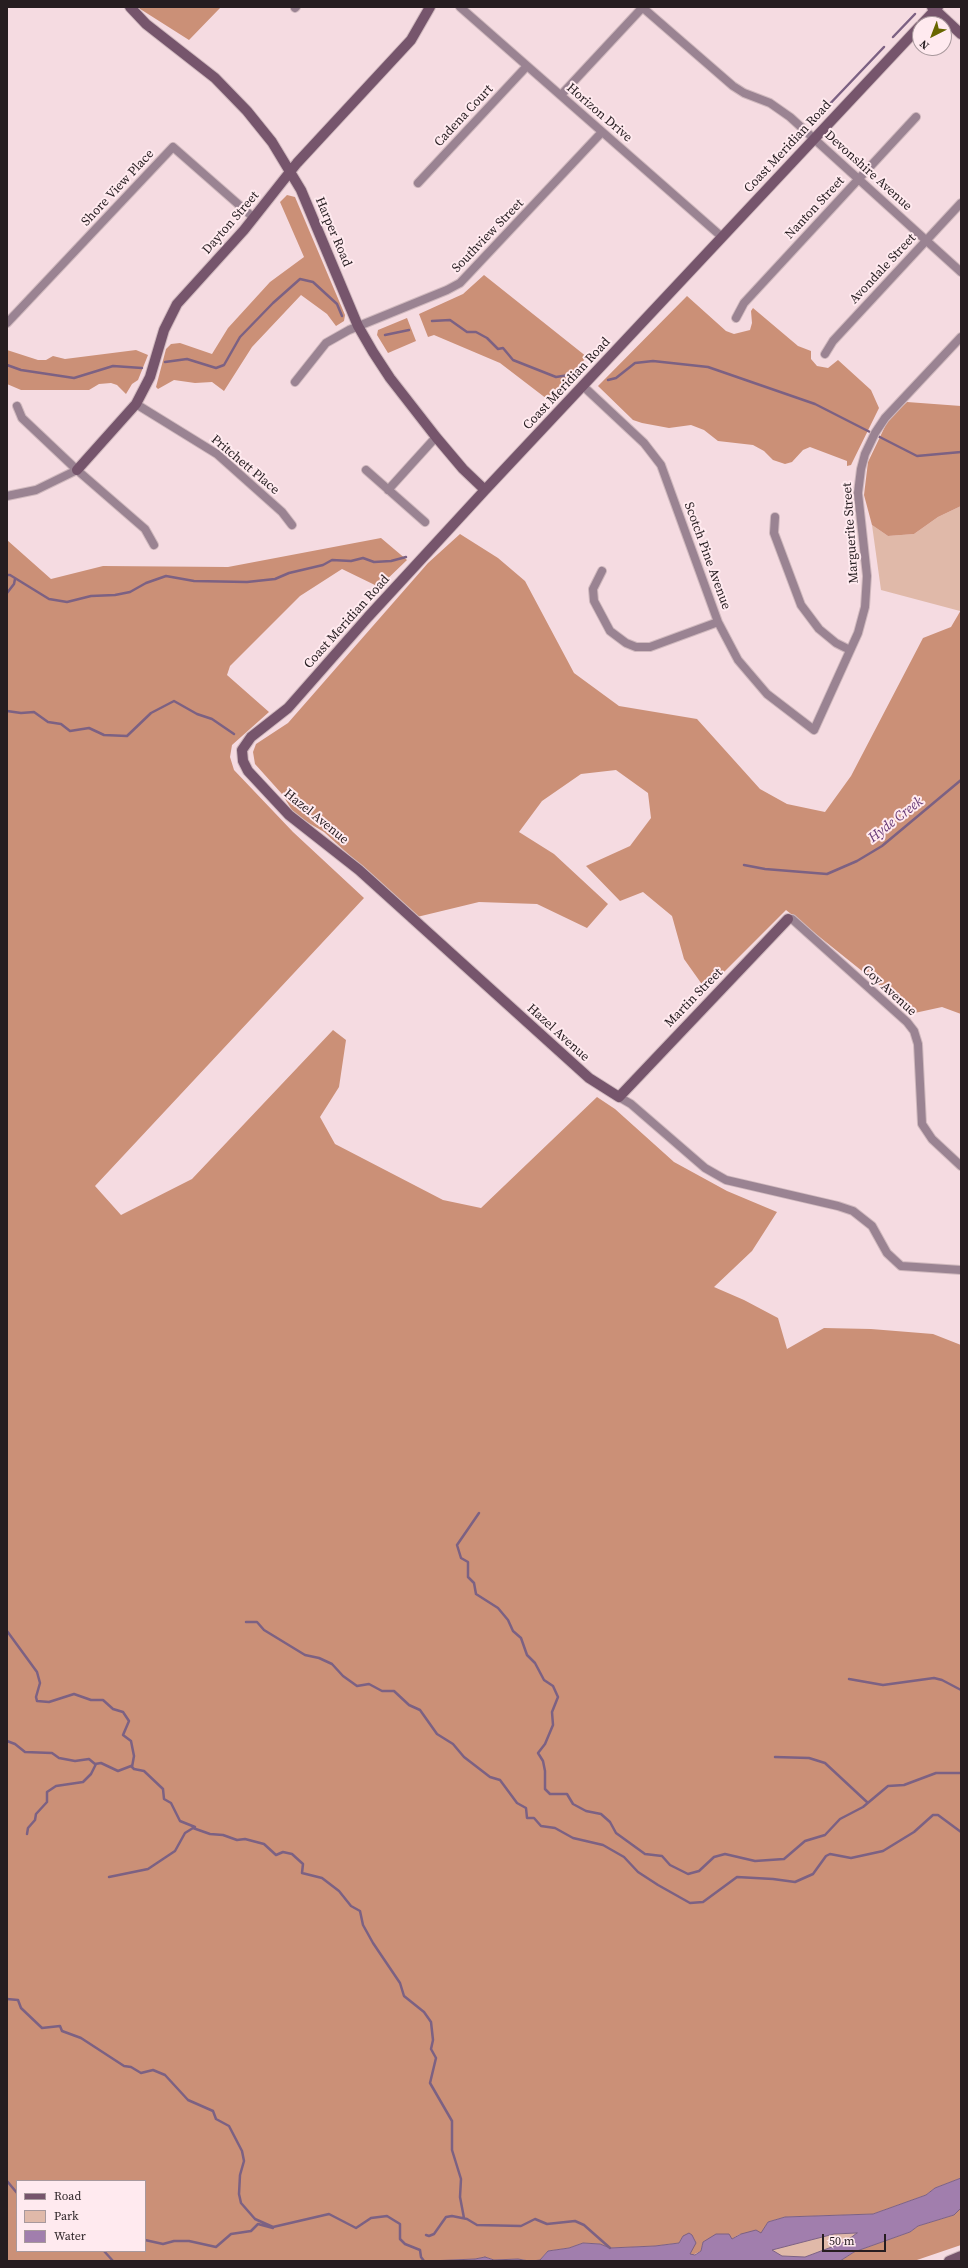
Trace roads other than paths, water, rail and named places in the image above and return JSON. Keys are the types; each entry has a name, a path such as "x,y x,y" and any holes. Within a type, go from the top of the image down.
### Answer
{"street":[{"name":"Harper Road","path":"130,7 146,24 202,67 238,102 267,135 291,171 307,202 358,326 390,378 463,469 485,490"},
{"name":"Dayton Street","path":"77,470 136,404 150,377 164,330 178,304 254,218 291,171 406,46 419,28 430,7"},
{"name":"Horizon Drive","path":"460,7 722,236"},
{"path":"561,95 642,7"},
{"name":"Devonshire Avenue","path":"642,7 733,86 776,106 814,138 961,272"},
{"path":"928,16 935,8 961,34"},
{"name":"Coast Meridian Road","path":"243,761 242,750 247,741 288,708 485,490 912,34"},
{"name":"Cadena Court","path":"418,183 527,66"},
{"name":"Nanton Street","path":"736,318 744,303 916,117"},
{"name":"Southview Street","path":"295,382 326,343 358,326 447,290 460,283 602,132"},
{"name":"Shore View Place","path":"7,323 173,147 254,218"},
{"name":"Avondale Street","path":"825,354 833,341 961,203"},
{"name":"Marguerite Street","path":"814,730 864,615 867,588 858,498 859,479 864,456 880,425 961,337"},
{"name":"Scotch Pine Avenue","path":"583,386 644,443 661,466 718,622 733,653 754,681 777,703 814,730"},
{"name":"Pritchett Place","path":"136,404 217,454 282,512 292,526"},
{"path":"17,406 22,418 77,470 145,529 154,544"},
{"path":"388,490 436,437"},
{"path":"7,496 36,490 77,470"},
{"path":"366,470 425,522"},
{"path":"775,517 774,534 801,605 820,629 836,643 850,650"},
{"path":"602,571 593,589 594,601 610,631 626,643 636,647 650,647 718,622"},
{"name":"Hazel Avenue","path":"243,761 259,785 289,815 343,856 589,1078 631,1104 705,1168 726,1180 838,1206 860,1215 876,1231 891,1258 904,1266 961,1270"},
{"name":"Martin Street","path":"619,1097 788,918"},
{"name":"Coy Avenue","path":"788,918 792,919 907,1022 914,1031 918,1044 922,1124 932,1139 961,1166"},
{"path":"949,2261 961,2256"}],"water":[{"path":"961,2178 961,2208 954,2215 918,2226 910,2232 854,2252 840,2261 532,2261 540,2260 548,2251 569,2248 583,2243 600,2244 610,2248 655,2246 679,2243 683,2236 689,2233 692,2235 696,2243 690,2254 695,2255 701,2251 703,2242 716,2234 729,2234 732,2239 741,2234 756,2230 761,2233 768,2222 785,2217 873,2214 926,2195 935,2188","holes":["857,2233 845,2242 805,2257 782,2256 772,2250 834,2234"]},
{"path":"485,2257 494,2260 518,2259 529,2261 429,2261 475,2259"}],"waterway":[{"path":"893,37 915,14"},
{"path":"825,109 884,47"},
{"path":"165,362 187,359 216,368 224,365 240,337 273,303 300,279 313,282 337,304 342,316"},
{"path":"432,321 450,320 467,332 476,332 487,338 498,349 503,348 513,360 556,377 569,375"},
{"path":"385,335 409,330"},
{"path":"608,380 616,378 635,363 653,361 708,367 815,404 917,456 961,452"},
{"path":"7,365 21,370 74,378 113,366 142,368"},
{"path":"7,575 10,575 49,599 67,602 91,596 115,595 130,592 146,583 166,576 194,581 247,582 275,579 289,573 323,565 332,560 351,561 363,558 374,562 391,561 406,557"},
{"path":"7,593 14,584 15,579"},
{"name":"Hyde Creek","path":"7,711 21,713 34,712 48,722 61,724 70,731 89,728 104,735 127,736 151,713 174,701 197,714 212,719 234,734"},
{"name":"Hyde Creek","path":"744,865 765,869 827,874 857,861 882,846 961,780"},
{"path":"479,1513 457,1545 461,1558 468,1562 468,1577 474,1583 476,1594 498,1608 508,1620 513,1631 521,1638 527,1655 535,1663 544,1680 553,1686 558,1697 552,1712 553,1725 545,1744 538,1753 543,1761 545,1771 545,1789 550,1794 567,1794 573,1804 586,1811 601,1814 610,1822 616,1833 645,1854 662,1856 670,1865 688,1874 699,1871 714,1857 725,1854 755,1861 784,1859 805,1841 825,1835 840,1819 863,1807 888,1786 904,1785 936,1773 961,1773"},
{"path":"246,1622 257,1622 264,1630 305,1655 319,1658 332,1664 343,1676 357,1686 369,1684 382,1691 394,1691 409,1705 420,1710 437,1734 453,1744 464,1757 490,1777 500,1780 517,1803 526,1808 527,1818 534,1818 541,1826 555,1828 573,1838 603,1845 624,1857 638,1872 690,1903 703,1902 737,1877 795,1882 813,1874 826,1856 830,1854 851,1858 883,1851 914,1832 933,1815 938,1815 961,1832"},
{"path":"7,1631 37,1672 40,1683 36,1697 37,1701 49,1702 74,1694 91,1700 103,1700 113,1709 123,1712 129,1721 123,1735 131,1741 134,1756 132,1767"},
{"path":"849,1679 883,1685 934,1678 942,1680 961,1690"},
{"path":"7,1741 15,1744 25,1752 52,1753 59,1758 75,1761 89,1759 95,1764 101,1763 118,1771 131,1766 134,1769 144,1771 163,1789 164,1799 171,1803 180,1821 195,1827"},
{"path":"775,1757 809,1758 825,1763 868,1803"},
{"path":"27,1834 28,1828 35,1820 36,1814 47,1802 47,1792 56,1786 83,1782 91,1774 96,1764"},
{"path":"109,1877 148,1869 175,1851 185,1833 193,1828 210,1834 223,1835 237,1840 245,1839 264,1844 276,1855 283,1852 292,1854 303,1864 302,1873 322,1878 339,1891 351,1906 360,1911 363,1925 373,1943 400,1983 404,1996 424,2012 431,2022 433,2040 431,2049 436,2058 430,2083 452,2121 452,2150 461,2179 460,2197 464,2218"},
{"path":"7,1999 18,2000 21,2008 42,2028 60,2026 62,2031 81,2038 124,2066 131,2067 141,2073 153,2070 165,2075 188,2100 213,2111 216,2119 229,2126 242,2151 244,2161 240,2175 239,2194 241,2203 255,2219 273,2227 329,2214 356,2228 371,2218 387,2216 400,2224 400,2239 405,2244 420,2250 421,2257 424,2261"},
{"path":"7,2181 16,2192"},
{"path":"426,2235 429,2236 434,2234 446,2217 452,2216 467,2219 477,2225 521,2226 535,2219 547,2224 575,2221 584,2225 610,2248"},
{"path":"146,2240 163,2244 174,2241 189,2241 216,2247 231,2234 251,2231 258,2224 273,2228"},
{"path":"105,2252 113,2261"}]}
